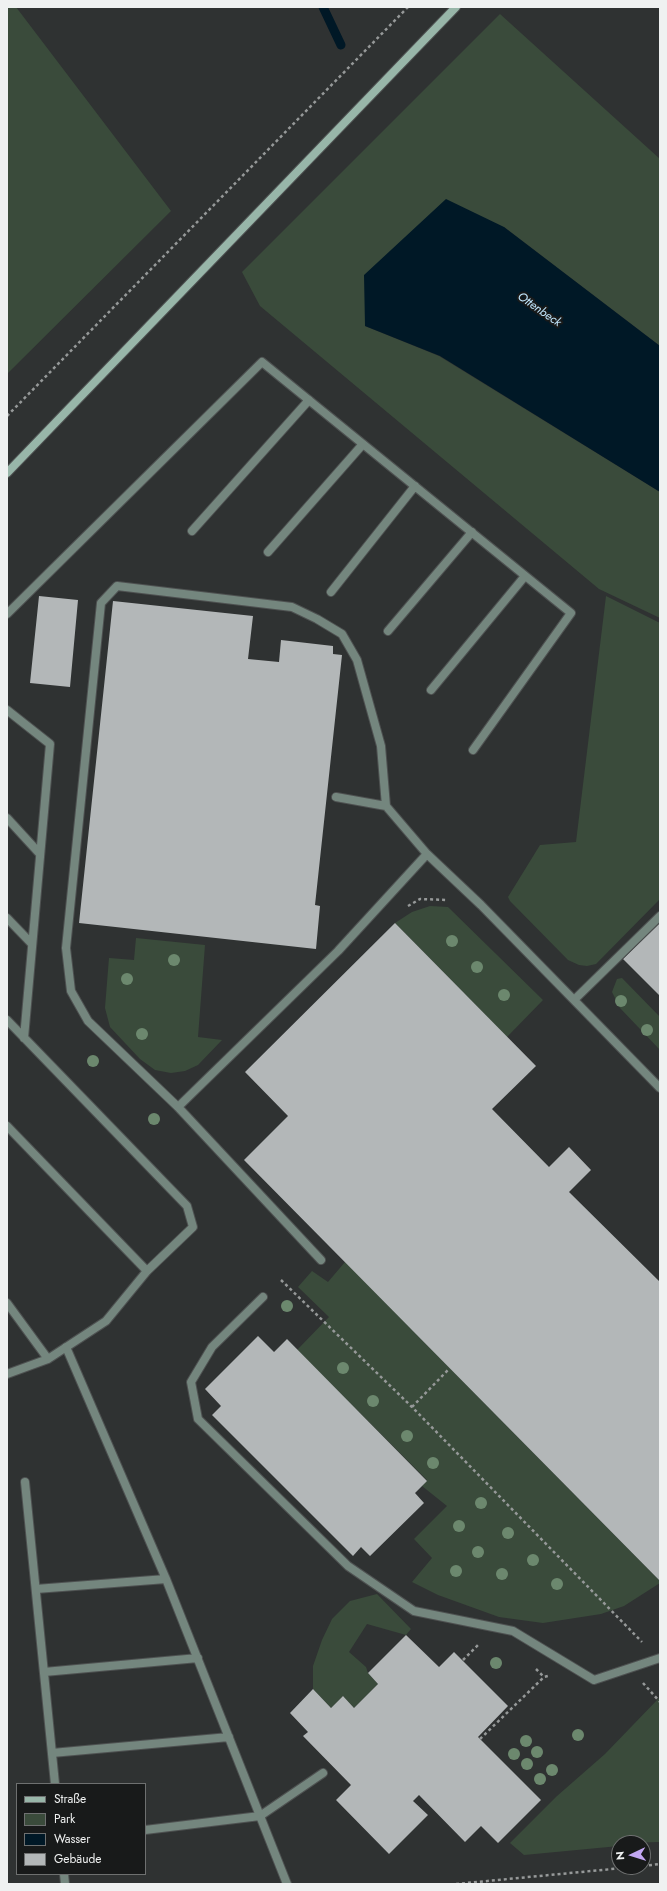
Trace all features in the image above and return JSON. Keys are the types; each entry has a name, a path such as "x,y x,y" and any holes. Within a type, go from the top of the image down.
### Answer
{"main road":[{"path":"7,472 456,7"}],"lane":[{"path":"7,614 262,362 571,613 474,750"},
{"path":"192,531 309,400"},
{"path":"268,552 363,444"},
{"path":"331,592 415,486"},
{"path":"388,631 472,532"},
{"path":"431,690 525,576"},
{"path":"321,1260 178,1108 88,1021 71,990 66,948 101,603 117,586 292,607 317,619 342,634 357,660 381,746 386,806 427,854 481,905 660,1088"},
{"path":"7,710 50,744 24,1038"},
{"path":"336,797 386,806"},
{"path":"7,818 40,854"},
{"path":"178,1108 338,951 427,854"},
{"path":"574,1000 660,916"},
{"path":"7,918 32,944"},
{"path":"7,1020 187,1206 193,1227 147,1271 106,1321 48,1359 7,1374"},
{"path":"7,1126 147,1271"},
{"path":"263,1297 212,1346 191,1382 198,1418 348,1566 414,1611 513,1631 594,1680 660,1658"},
{"path":"7,1303 48,1359"},
{"path":"66,1347 166,1579 287,1884"},
{"path":"25,1482 55,1783"},
{"path":"36,1589 166,1579"},
{"path":"44,1672 198,1658"},
{"path":"52,1753 229,1737"},
{"path":"146,1830 260,1816 323,1773"}],"path":[{"path":"7,416 408,7"},
{"path":"404,909 420,899 447,900 453,904"},
{"path":"281,1280 412,1407 642,1642"},
{"path":"412,1407 448,1370"},
{"path":"463,1660 481,1641"},
{"path":"534,1668 544,1677"},
{"path":"456,1884 611,1869"}],"green space":[{"path":"7,7 16,7 171,211 7,374"},
{"path":"500,14 660,159 660,346 504,227 365,326 439,356 660,492 660,618 599,589 260,306 242,272"},
{"path":"606,596 660,623 660,899 596,964 587,966 579,965 568,960 510,901 508,897 540,845 576,842"},
{"path":"430,906 448,907 543,1000 507,1037 395,923 412,912"},
{"path":"136,938 205,945 198,1037 222,1040 198,1065 185,1071 171,1073 155,1070 140,1059 110,1027 105,1008 109,958 134,960"},
{"path":"622,978 660,1017 660,1050 620,1008 612,992 617,979"},
{"path":"345,1262 660,1581 660,1583 624,1606 601,1614 543,1623 499,1617 438,1595 412,1582 432,1558 414,1539 447,1506 422,1486 427,1480 297,1350 329,1317 298,1287 312,1271 328,1282"},
{"path":"377,1594 411,1629 406,1635 367,1624 349,1652 366,1667 368,1673 378,1684 354,1708 343,1696 331,1708 313,1689 313,1666 322,1640 332,1619 350,1601"},
{"path":"660,1697 660,1842 651,1842 651,1835 611,1835 611,1847 524,1855 510,1843 557,1796 605,1754"}],"water":[{"path":"446,199 504,227 660,346 660,492 440,356 365,326 364,275"}],"building":[{"path":"39,596 78,600 70,687 30,683"},
{"path":"113,601 253,616 248,659 279,662 281,640 333,646 333,654 342,655 315,905 320,906 316,949 79,923"},
{"path":"395,923 536,1066 492,1109 549,1167 569,1147 591,1170 569,1192 660,1282 660,1581 244,1160 288,1116 245,1072"},
{"path":"660,923 660,996 623,959"},
{"path":"258,1336 274,1352 287,1339 427,1481 415,1493 424,1503 370,1556 361,1547 353,1556 212,1415 221,1406 205,1389"},
{"path":"406,1635 439,1667 454,1652 508,1706 478,1737 541,1800 498,1843 481,1826 465,1842 419,1795 413,1801 428,1815 389,1854 336,1800 351,1785 303,1736 308,1732 290,1713 313,1689 331,1708 343,1696 354,1708 378,1684 368,1673"}],"waterway":[{"name":"Ottenbeck","path":"323,7 341,45"}]}
